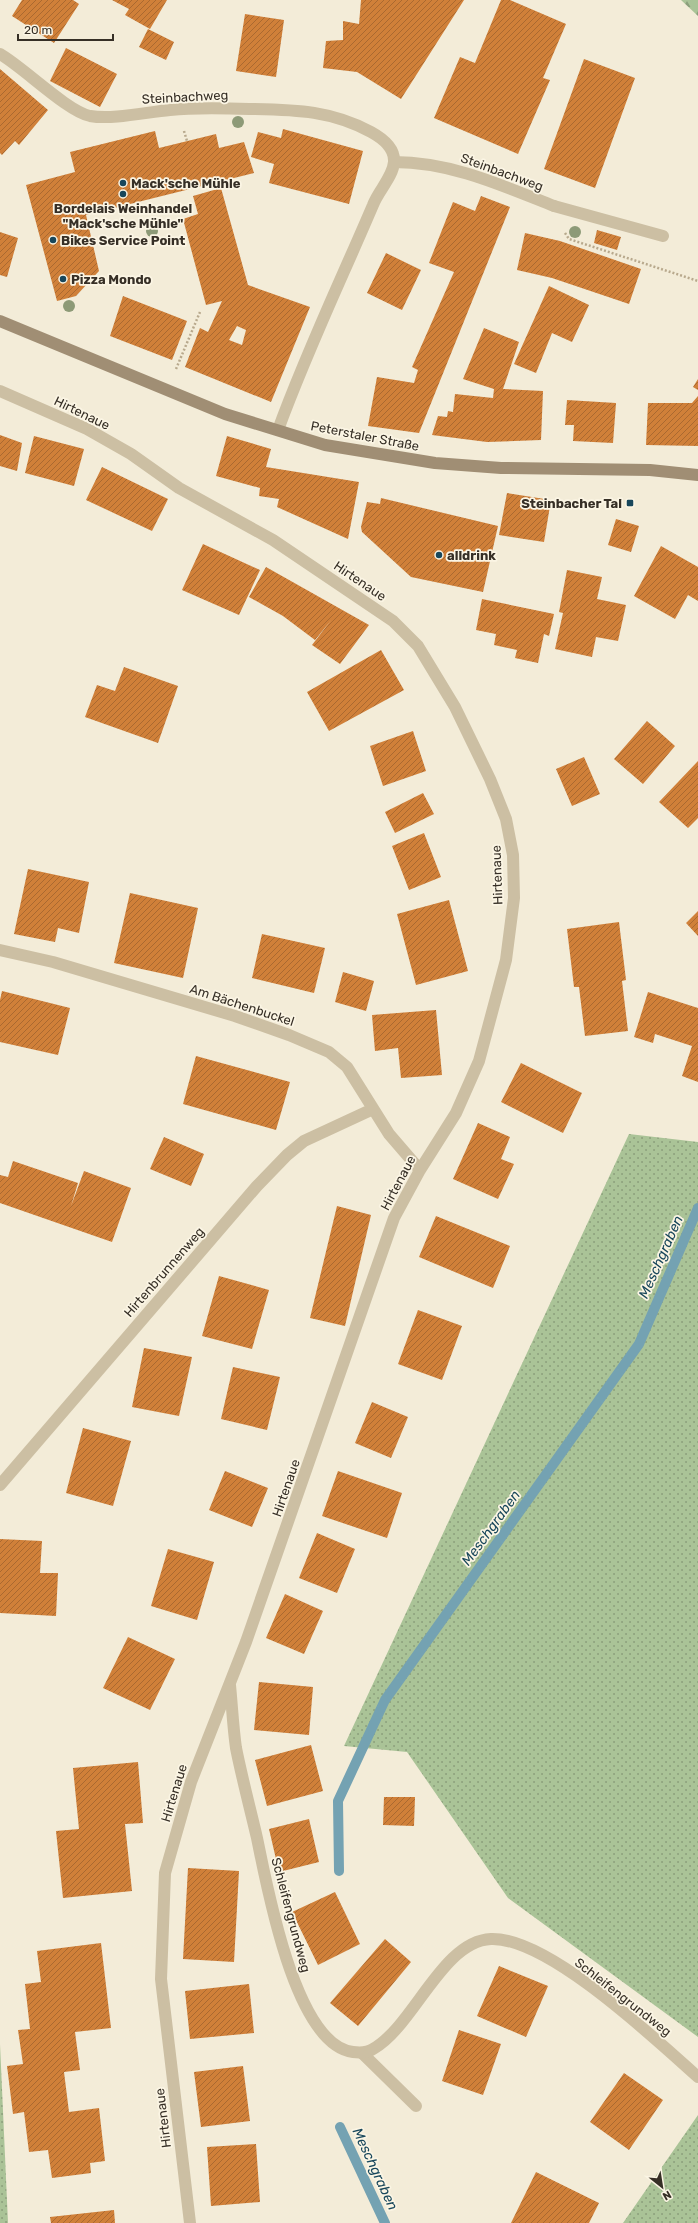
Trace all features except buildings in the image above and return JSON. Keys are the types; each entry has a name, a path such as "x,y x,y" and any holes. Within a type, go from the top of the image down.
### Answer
{"main road":[{"name":"Peterstaler Straße","path":"0,321 225,414 325,445 434,463 501,468 650,470 698,475"}],"street":[{"name":"Steinbachweg","path":"0,54 70,105 87,115 106,116 202,107 309,111 347,121 375,134 388,146 394,162 435,165 465,172 554,206 663,236"},
{"path":"278,430 338,282 394,162"},
{"name":"Hirtenaue","path":"0,391 86,429 112,443 179,488 273,540 366,601 409,634 418,646 455,707 490,779 506,819 513,855 514,898 506,960 479,1061 456,1113 420,1170 394,1218 296,1502 230,1684 191,1782 165,1873 161,1979 190,2223"},
{"name":"Am Bächenbuckel","path":"0,950 53,962 235,1016 313,1044 329,1052 347,1067 361,1086 373,1109 389,1134 420,1170"},
{"name":"Hirtenbrunnenweg","path":"0,1485 257,1186 288,1155 304,1142 341,1122 373,1109"},
{"name":"Schleifengrundweg","path":"230,1684 236,1746 269,1896 290,1973 313,2020 326,2038 349,2052 362,2053 373,2050 403,2022 452,1957 469,1947 489,1939 508,1941 530,1947 588,1984 698,2077"},
{"path":"362,2053 416,2106"}],"path":[{"path":"554,206 556,216 568,239 698,281"},
{"path":"176,371 200,312"}],"green space":[{"path":"681,0 698,0 698,16"},
{"path":"629,1134 698,1142 698,2037 508,1898 407,1752 344,1746"},
{"path":"0,2044 8,2223 0,2223"},
{"path":"698,2115 698,2223 623,2223"}],"waterway":[{"name":"Meschgraben","path":"339,1871 338,1801 385,1700 639,1344 698,1208"},
{"name":"Meschgraben","path":"340,2127 385,2223"}],"place":[{"name":"Mack'sche Mühle","path":"123,183"},
{"name":"Bordelais Weinhandel \"Mack'sche Mühle\"","path":"123,194"},
{"name":"Bikes Service Point","path":"53,240"},
{"name":"Pizza Mondo","path":"63,279"},
{"name":"Steinbacher Tal","path":"630,503"},
{"name":"alldrink","path":"439,555"}]}
